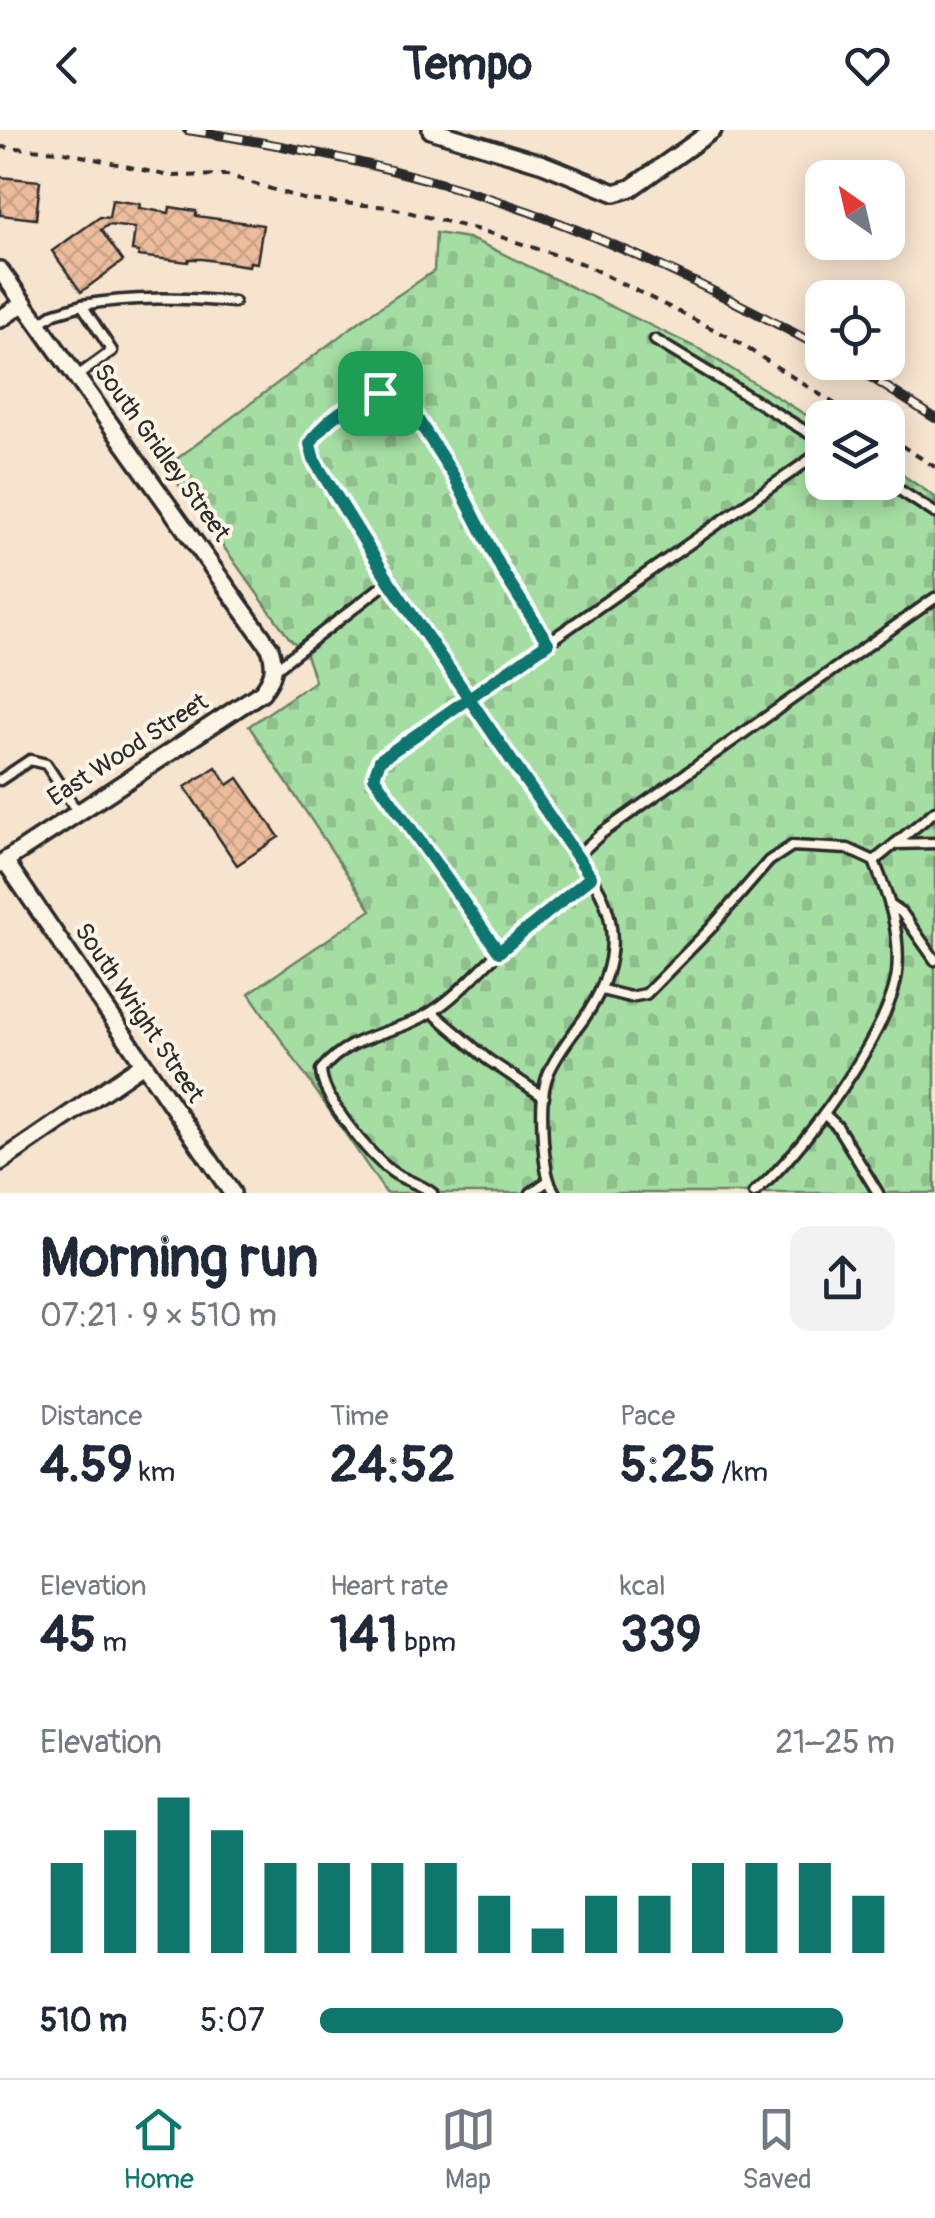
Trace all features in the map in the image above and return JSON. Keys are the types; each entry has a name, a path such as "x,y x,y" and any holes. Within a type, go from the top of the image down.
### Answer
{"street":[{"path":"431,130 544,164 615,194 631,188 712,130"},
{"name":"South Gridley Street","path":"0,270 270,648 274,670"},
{"path":"0,319 24,303"},
{"name":"East Wood Street","path":"2,863 262,692 274,670"},
{"name":"South Wright Street","path":"2,863 232,1193"},
{"path":"0,1162 143,1064"}],"lane":[{"path":"38,324 55,312 115,299 166,297 234,302"},
{"path":"76,377 112,351 82,305"},
{"path":"655,340 805,431"},
{"path":"548,643 504,574 453,475 408,404 394,395 380,393 334,416 320,428 310,444 327,485 604,895 614,946 602,990 562,1045 547,1076 544,1097 548,1181 556,1193"},
{"path":"499,952 374,777 380,760 805,462"},
{"path":"905,494 935,513"},
{"path":"274,670 389,581"},
{"path":"578,855 602,833 935,598"},
{"path":"0,780 30,760 46,764 78,813"},
{"path":"874,860 935,810"},
{"path":"893,844 935,843"},
{"path":"602,990 630,997 646,994 768,860 792,846 848,849 874,860 892,906 897,936 896,977 863,1052 824,1114 802,1144 754,1193"},
{"path":"432,1193 387,1168 348,1124 321,1082 321,1070 333,1056 362,1039 432,1012 591,877"},
{"path":"892,906 902,913 935,960"},
{"path":"432,1012 487,1059 544,1097"},
{"path":"824,1114 837,1126 878,1193"},
{"path":"531,1193 548,1181"}],"path":[{"path":"0,146 60,151 169,176 227,175 306,200 388,207 483,231 583,264 715,330 828,400"},
{"path":"905,448 935,467"}],"green space":[{"path":"436,233 468,238 701,350 805,414 805,500 905,500 905,477 935,497 935,1193 386,1193 249,993 371,910 249,726 315,681 305,652 290,639 166,467 364,318 434,271"}],"building":[{"path":"0,177 40,181 36,219 0,215"},
{"path":"112,200 169,213 170,207 196,211 196,216 263,225 257,263 250,262 249,266 138,256 139,252 132,251 135,228 108,225 101,230 123,261 81,292 52,251 100,217 109,218"},
{"path":"216,767 228,785 238,778 279,837 237,865 185,787"}],"railway":[{"path":"187,130 377,166 517,207 662,266 805,339"},
{"path":"875,380 935,418"}],"route":[{"path":"380,393 356,402 320,428 310,444 314,460 389,581 470,698 490,731 578,855 591,877 499,952 374,777 375,769 389,753 470,698 548,643 504,574 453,475 408,404 394,395 380,393"}]}
